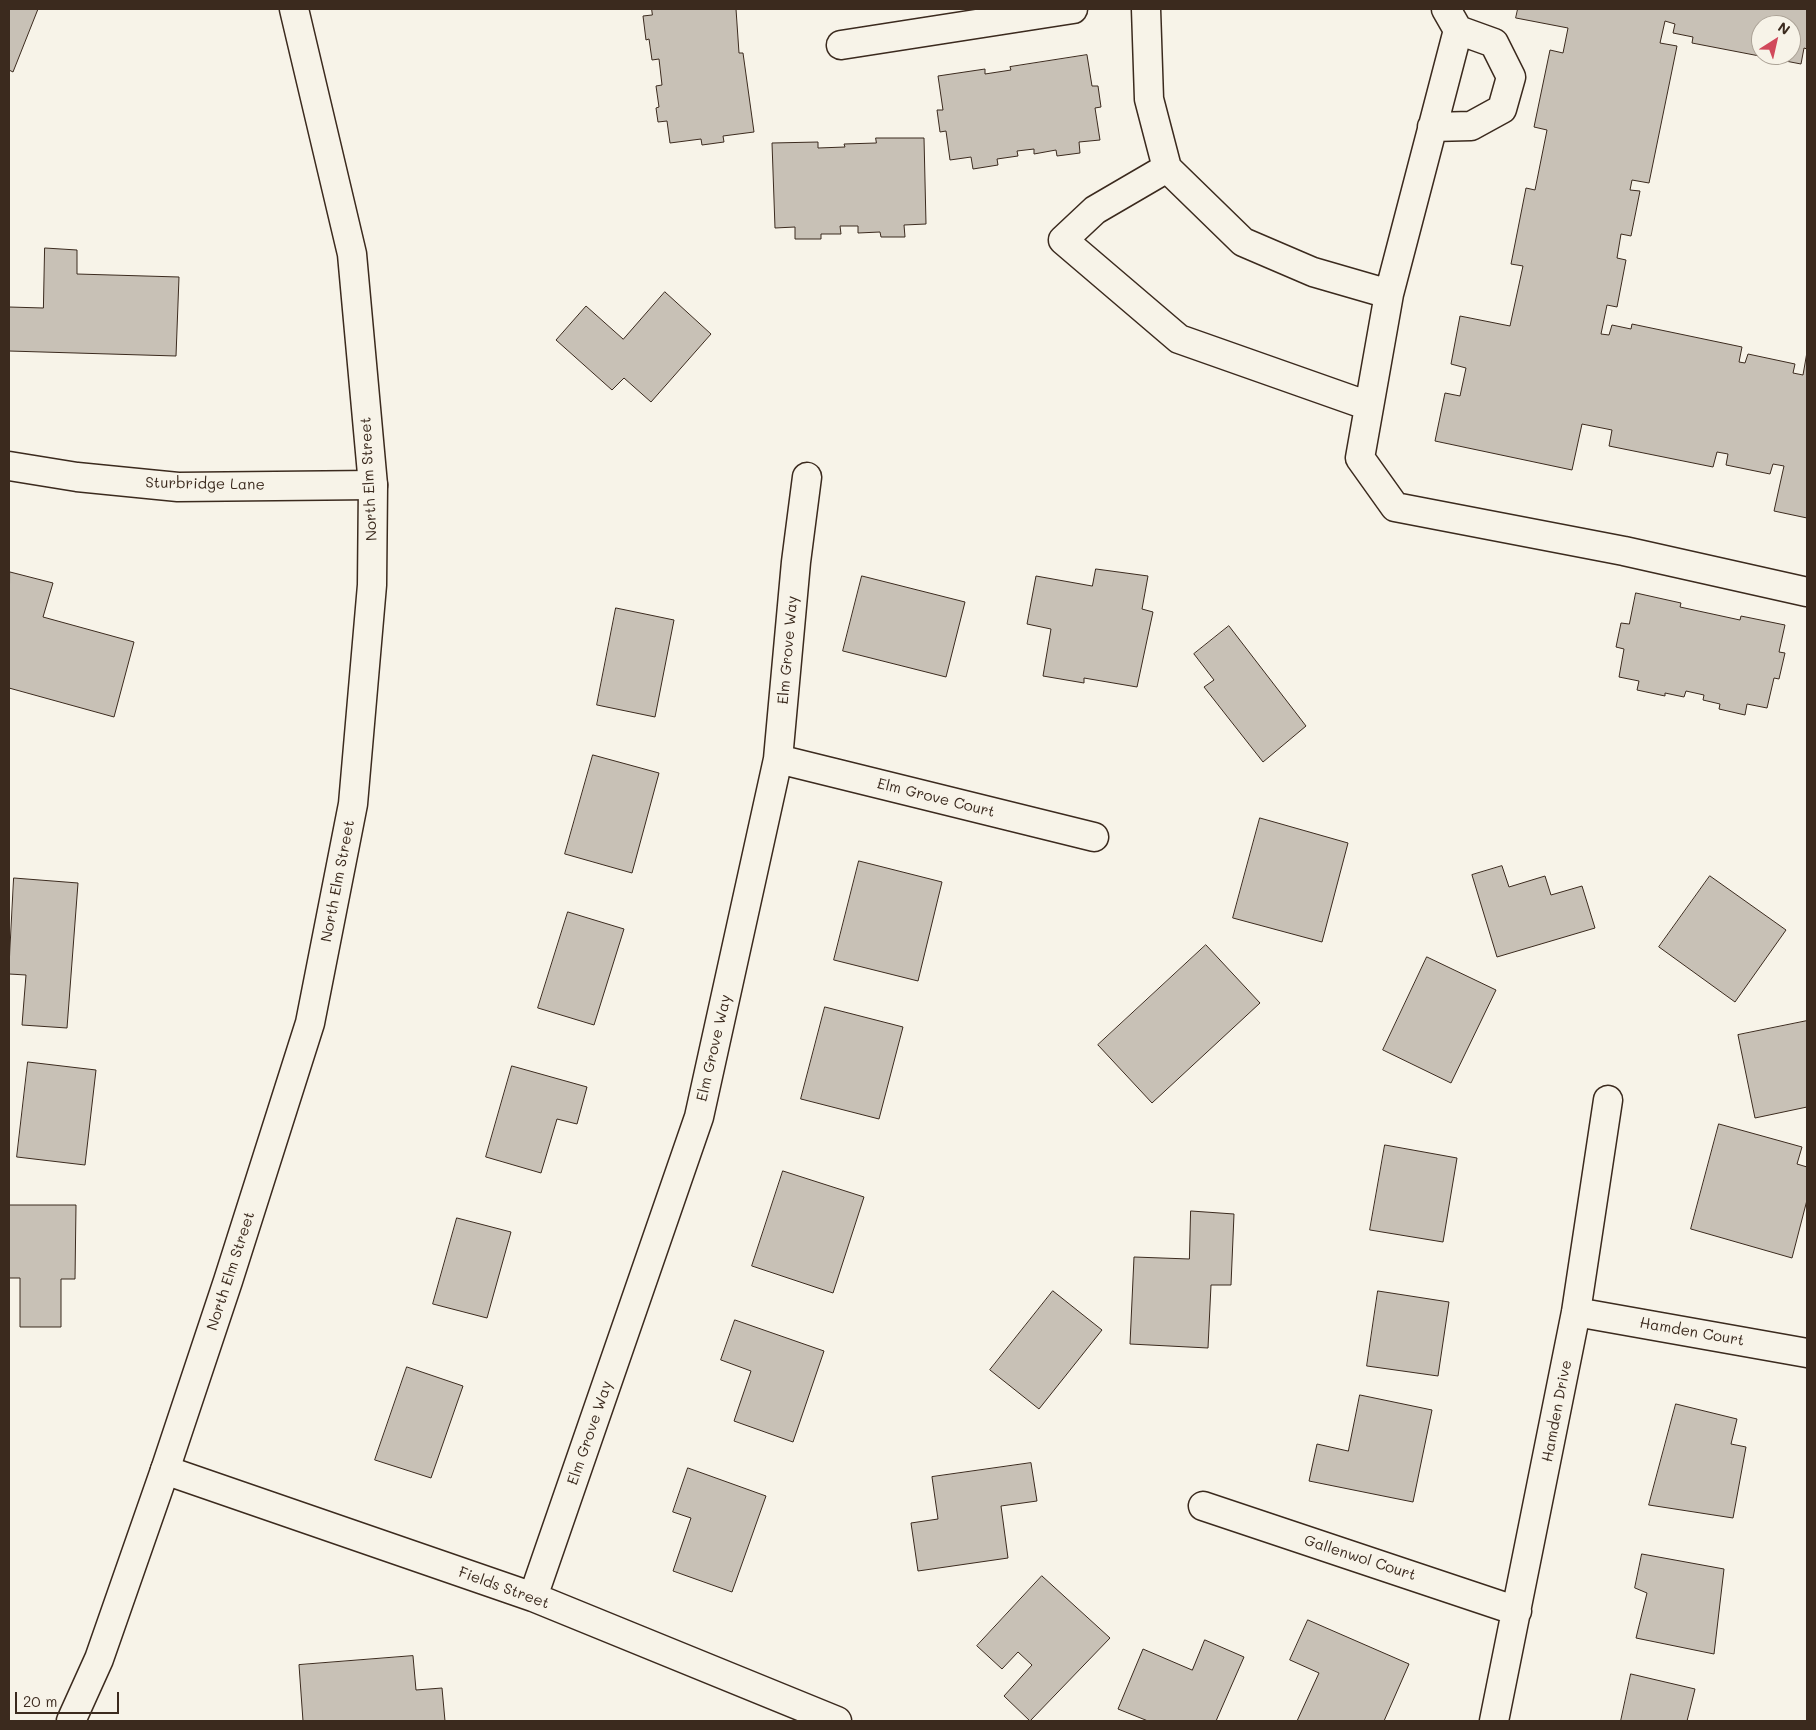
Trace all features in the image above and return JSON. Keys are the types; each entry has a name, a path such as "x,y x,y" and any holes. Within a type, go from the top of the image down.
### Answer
{"street":[{"name":"North Elm Street","path":"72,1721 99,1659 165,1470 228,1281 310,1023 353,804 372,585 372,484 352,254 294,9"},
{"path":"841,45 1073,9"},
{"path":"1146,9 1149,99 1167,168 1243,242 1313,272 1389,294"},
{"path":"1432,127 1470,126 1502,109 1511,77 1494,43 1452,19 1432,127 1389,294 1360,458 1395,507 1624,551 1807,592"},
{"path":"1167,168 1096,210 1063,240 1179,339 1369,406"},
{"name":"Sturbridge Lane","path":"9,466 77,476 178,487 372,484"},
{"name":"Elm Grove Way","path":"533,1597 699,1117 778,759 796,562 807,477"},
{"name":"Elm Grove Court","path":"778,759 1094,837"},
{"name":"Hamden Drive","path":"1494,1721 1576,1312 1608,1100"},
{"name":"Hamden Court","path":"1576,1312 1807,1353"},
{"name":"Fields Street","path":"165,1470 533,1597 837,1721"},
{"name":"Gallenwol Court","path":"1203,1506 1517,1611"}],"building":[{"path":"9,9 38,9 13,72 9,70"},
{"path":"652,9 736,9 739,53 743,53 754,132 723,136 724,142 702,145 701,139 670,143 667,121 658,122 656,108 659,107 656,86 662,85 659,59 652,60 649,39 646,40 643,16 652,15"},
{"path":"1518,9 1807,9 1807,49 1804,48 1801,64 1801,15 1751,15 1751,54 1692,43 1693,37 1673,33 1675,24 1665,21 1660,43 1677,46 1649,183 1632,180 1630,190 1640,191 1631,236 1621,234 1617,258 1626,260 1617,307 1607,305 1601,334 1609,335 1612,325 1631,329 1632,324 1742,347 1739,362 1745,363 1748,354 1795,364 1793,373 1803,375 1807,352 1807,518 1774,511 1784,466 1773,464 1770,474 1726,465 1728,454 1717,452 1713,467 1609,446 1612,430 1582,424 1572,470 1435,441 1445,393 1460,396 1466,368 1451,364 1460,316 1510,326 1523,266 1511,264 1526,188 1535,190 1547,130 1534,127 1550,50 1563,53 1568,28 1516,18"},
{"path":"1087,55 1092,86 1098,86 1101,107 1095,108 1100,140 1079,142 1080,153 1057,156 1056,150 1034,154 1034,149 1017,151 1018,156 997,159 998,165 973,169 971,157 950,160 946,131 940,132 937,110 943,110 938,76 985,69 985,74 1011,70 1010,67"},
{"path":"876,138 924,138 926,224 904,225 905,237 881,237 880,232 858,233 858,226 840,226 841,234 821,234 821,239 795,239 795,227 775,228 772,143 818,142 818,148 845,147 844,144 876,143"},
{"path":"45,248 77,250 77,274 179,277 176,356 9,351 9,307 43,308"},
{"path":"665,292 711,334 651,402 624,378 612,390 556,340 586,306 623,339"},
{"path":"1096,569 1148,576 1142,609 1153,612 1137,687 1084,678 1084,683 1043,676 1051,629 1027,624 1036,576 1092,586"},
{"path":"10,572 53,583 43,617 134,642 114,717 9,688"},
{"path":"862,576 965,602 946,677 843,651"},
{"path":"1636,593 1681,603 1680,607 1740,620 1741,616 1785,625 1779,652 1785,653 1779,679 1774,678 1767,708 1747,704 1745,715 1719,709 1720,704 1703,700 1704,695 1686,691 1684,697 1665,693 1665,696 1637,690 1639,681 1619,677 1624,649 1616,647 1621,623 1629,624"},
{"path":"616,608 674,620 655,717 597,705"},
{"path":"1229,626 1306,726 1263,762 1204,687 1214,680 1194,654"},
{"path":"593,755 659,773 632,873 565,854"},
{"path":"1260,818 1348,843 1322,942 1233,918"},
{"path":"859,861 942,882 918,981 834,960"},
{"path":"1502,866 1509,887 1545,876 1551,895 1582,886 1595,928 1497,957 1472,875"},
{"path":"1710,876 1786,930 1735,1002 1659,947"},
{"path":"14,878 78,883 67,1028 22,1025 26,975 9,974"},
{"path":"568,912 624,929 594,1025 538,1008"},
{"path":"1206,945 1260,1003 1152,1103 1098,1045"},
{"path":"1427,957 1496,990 1451,1083 1383,1050"},
{"path":"825,1007 903,1027 879,1119 801,1099"},
{"path":"1807,1021 1807,1107 1755,1118 1738,1035"},
{"path":"28,1062 96,1070 85,1165 17,1157"},
{"path":"512,1066 587,1087 577,1124 557,1119 541,1173 486,1157"},
{"path":"1719,1124 1802,1147 1797,1164 1807,1167 1807,1200 1792,1258 1691,1229"},
{"path":"1385,1145 1457,1158 1443,1242 1370,1230"},
{"path":"783,1171 864,1197 833,1293 752,1266"},
{"path":"9,1205 76,1205 75,1279 61,1279 61,1327 20,1327 20,1278 9,1278"},
{"path":"1191,1211 1234,1214 1231,1285 1211,1285 1208,1348 1130,1344 1134,1257 1189,1259"},
{"path":"457,1218 511,1232 487,1318 433,1304"},
{"path":"1053,1291 1102,1330 1039,1409 990,1370"},
{"path":"1378,1291 1449,1302 1438,1376 1367,1366"},
{"path":"735,1320 824,1351 793,1442 734,1421 751,1371 721,1360"},
{"path":"407,1367 463,1386 431,1478 375,1460"},
{"path":"1360,1395 1432,1410 1413,1502 1309,1481 1317,1444 1348,1451"},
{"path":"1676,1404 1737,1419 1731,1444 1746,1447 1733,1518 1649,1505"},
{"path":"1031,1463 1037,1501 1001,1506 1008,1558 918,1571 911,1523 938,1519 932,1477"},
{"path":"688,1468 766,1496 732,1592 673,1571 691,1518 673,1512"},
{"path":"1642,1554 1724,1569 1714,1654 1636,1638 1647,1593 1635,1588"},
{"path":"1042,1576 1110,1638 1030,1721 1004,1696 1032,1665 1018,1652 1002,1669 977,1646"},
{"path":"1308,1620 1409,1664 1384,1721 1297,1721 1319,1673 1290,1660"},
{"path":"1205,1640 1244,1657 1216,1721 1148,1721 1118,1709 1143,1649 1192,1670"},
{"path":"413,1656 416,1690 442,1688 445,1721 303,1721 299,1665"},
{"path":"1631,1674 1695,1689 1687,1721 1621,1721"}]}
